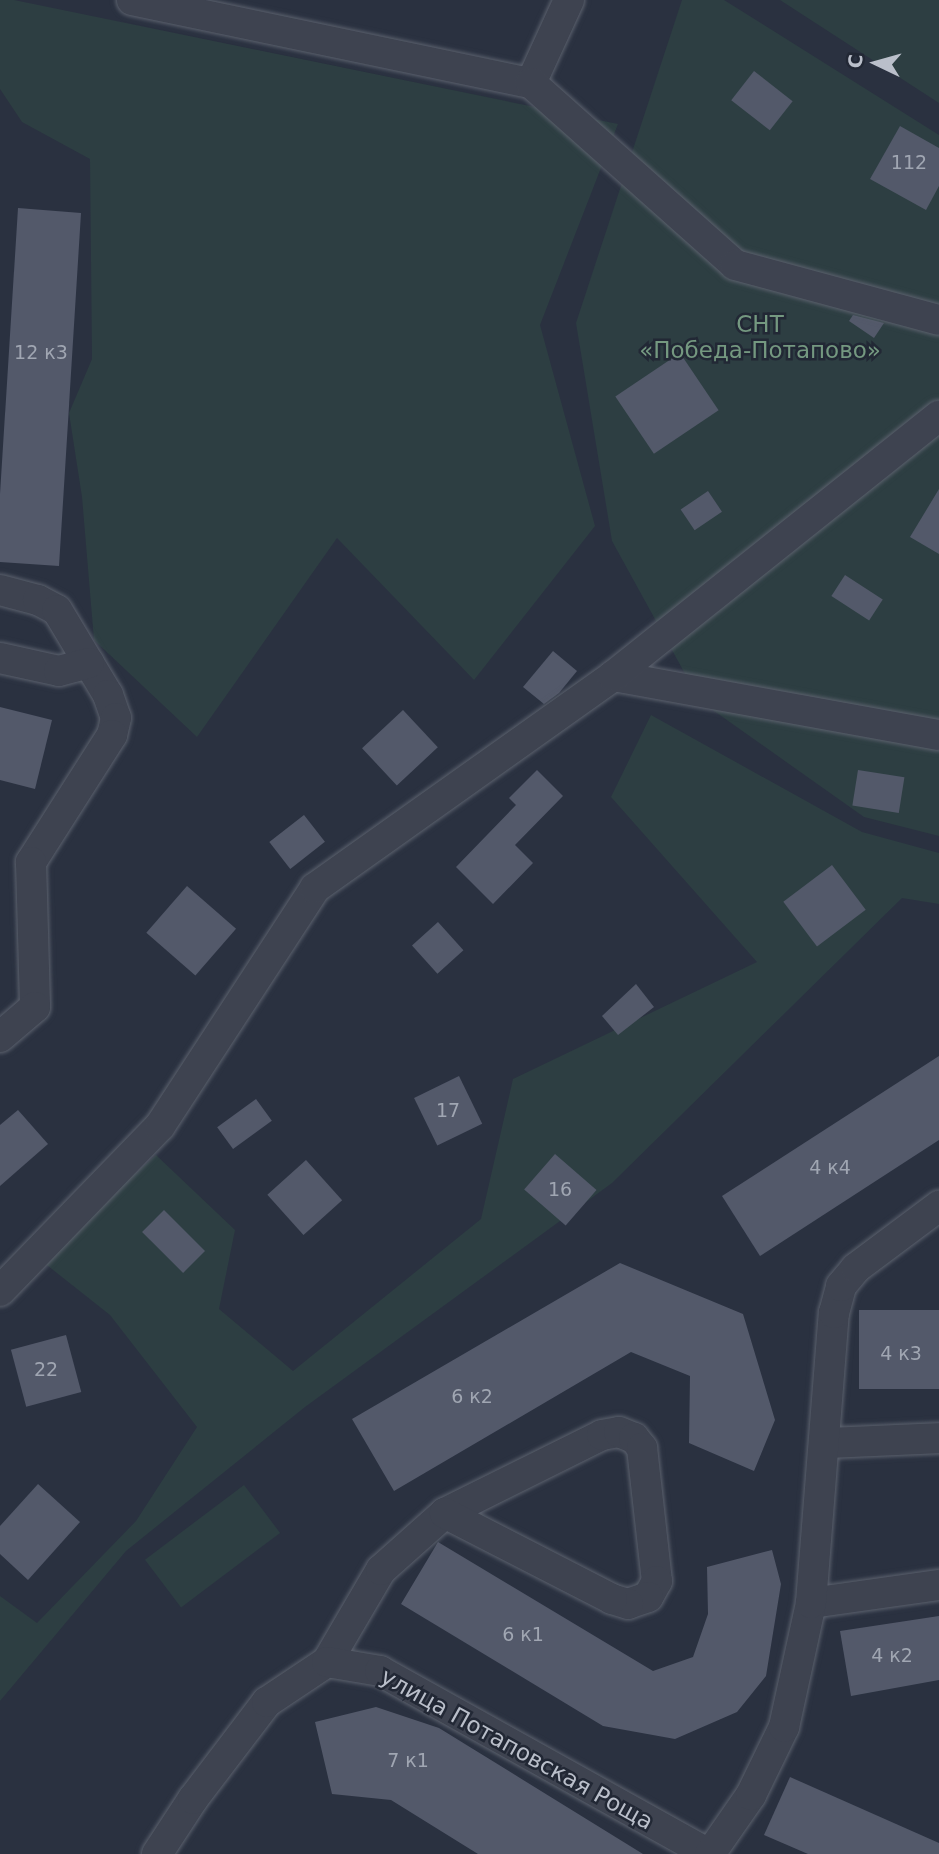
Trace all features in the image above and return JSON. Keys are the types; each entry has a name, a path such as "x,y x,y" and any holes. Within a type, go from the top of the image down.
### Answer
{"street":[{"path":"132,0 530,83 734,265 939,320"},
{"path":"530,83 569,0"},
{"path":"0,1291 160,1126 315,888 613,676 939,416"},
{"path":"0,590 38,600 57,610 114,708 114,728 31,862 35,1007 0,1037"},
{"path":"0,659 59,671 89,663"},
{"path":"613,676 939,735"},
{"path":"709,1854 751,1795 784,1727 811,1603 834,1314 841,1286 856,1268 939,1206"},
{"path":"157,1854 193,1799 267,1702 327,1662 381,1570 445,1513 602,1435 619,1433 634,1438 642,1448 657,1581 648,1597 628,1604 612,1599 445,1513"},
{"path":"825,1443 939,1438"},
{"path":"811,1603 939,1585"},
{"name":"улица Потаповская Роща","path":"327,1662 380,1671 709,1854"}],"green space":[{"path":"0,0 14,0 618,124 540,325 595,526 474,680 337,538 197,737 94,640 82,497 69,413 92,359 90,159 22,122 0,89"},
{"name":"СНТ «Победа-Потапово»","path":"682,0 724,0 939,135 939,836 864,817 700,701 612,541 576,323"},
{"path":"780,0 939,0 939,103"},
{"path":"651,715 862,832 939,853 939,904 902,898 612,1183 305,1407 126,1551 0,1701 0,1596 37,1623 136,1521 197,1427 110,1315 43,1262 97,1208 156,1155 235,1230 219,1309 293,1371 481,1219 513,1079 757,962 611,797"},
{"path":"244,1485 280,1533 181,1608 145,1560"}],"building":[{"path":"754,71 793,101 770,130 731,100"},
{"path":"900,126 939,148 939,186 926,210 870,179"},
{"path":"18,208 81,213 59,566 0,562 0,494"},
{"path":"853,315 884,323 874,338 849,321"},
{"path":"680,353 719,410 654,454 615,397"},
{"path":"939,489 939,554 910,537"},
{"path":"708,491 722,512 695,530 681,509"},
{"path":"845,575 883,600 869,620 831,596"},
{"path":"553,651 577,671 559,693 544,704 523,687"},
{"path":"0,707 52,720 35,789 0,780"},
{"path":"403,710 438,747 397,785 362,748"},
{"path":"537,770 563,796 515,845 533,863 493,904 456,867 516,805 509,798"},
{"path":"858,770 904,777 899,813 852,806"},
{"path":"304,815 325,842 290,869 269,842"},
{"path":"832,865 866,910 817,946 783,902"},
{"path":"187,886 236,929 195,975 146,933"},
{"path":"438,922 463,950 437,974 412,945"},
{"path":"636,984 654,1007 618,1035 602,1016"},
{"path":"939,1056 939,1140 760,1256 722,1196"},
{"path":"459,1076 482,1124 437,1146 414,1098"},
{"path":"256,1099 272,1121 233,1149 217,1127"},
{"path":"18,1110 48,1144 0,1186 0,1125"},
{"path":"555,1154 597,1190 566,1226 524,1189"},
{"path":"306,1160 342,1200 303,1235 267,1195"},
{"path":"164,1210 205,1251 183,1273 142,1232"},
{"path":"620,1263 743,1314 775,1420 754,1471 689,1443 690,1376 631,1352 394,1491 352,1419"},
{"path":"859,1310 939,1310 939,1389 859,1389"},
{"path":"66,1335 81,1392 26,1407 11,1350"},
{"path":"38,1484 80,1522 28,1580 0,1554 0,1526"},
{"path":"438,1542 653,1671 693,1657 708,1614 707,1567 772,1550 781,1584 766,1676 737,1712 675,1739 603,1726 401,1604"},
{"path":"939,1616 939,1680 851,1696 840,1631"},
{"path":"376,1707 439,1728 643,1854 478,1854 391,1800 332,1794 315,1722"},
{"path":"790,1777 939,1843 939,1854 808,1854 764,1835"}]}
